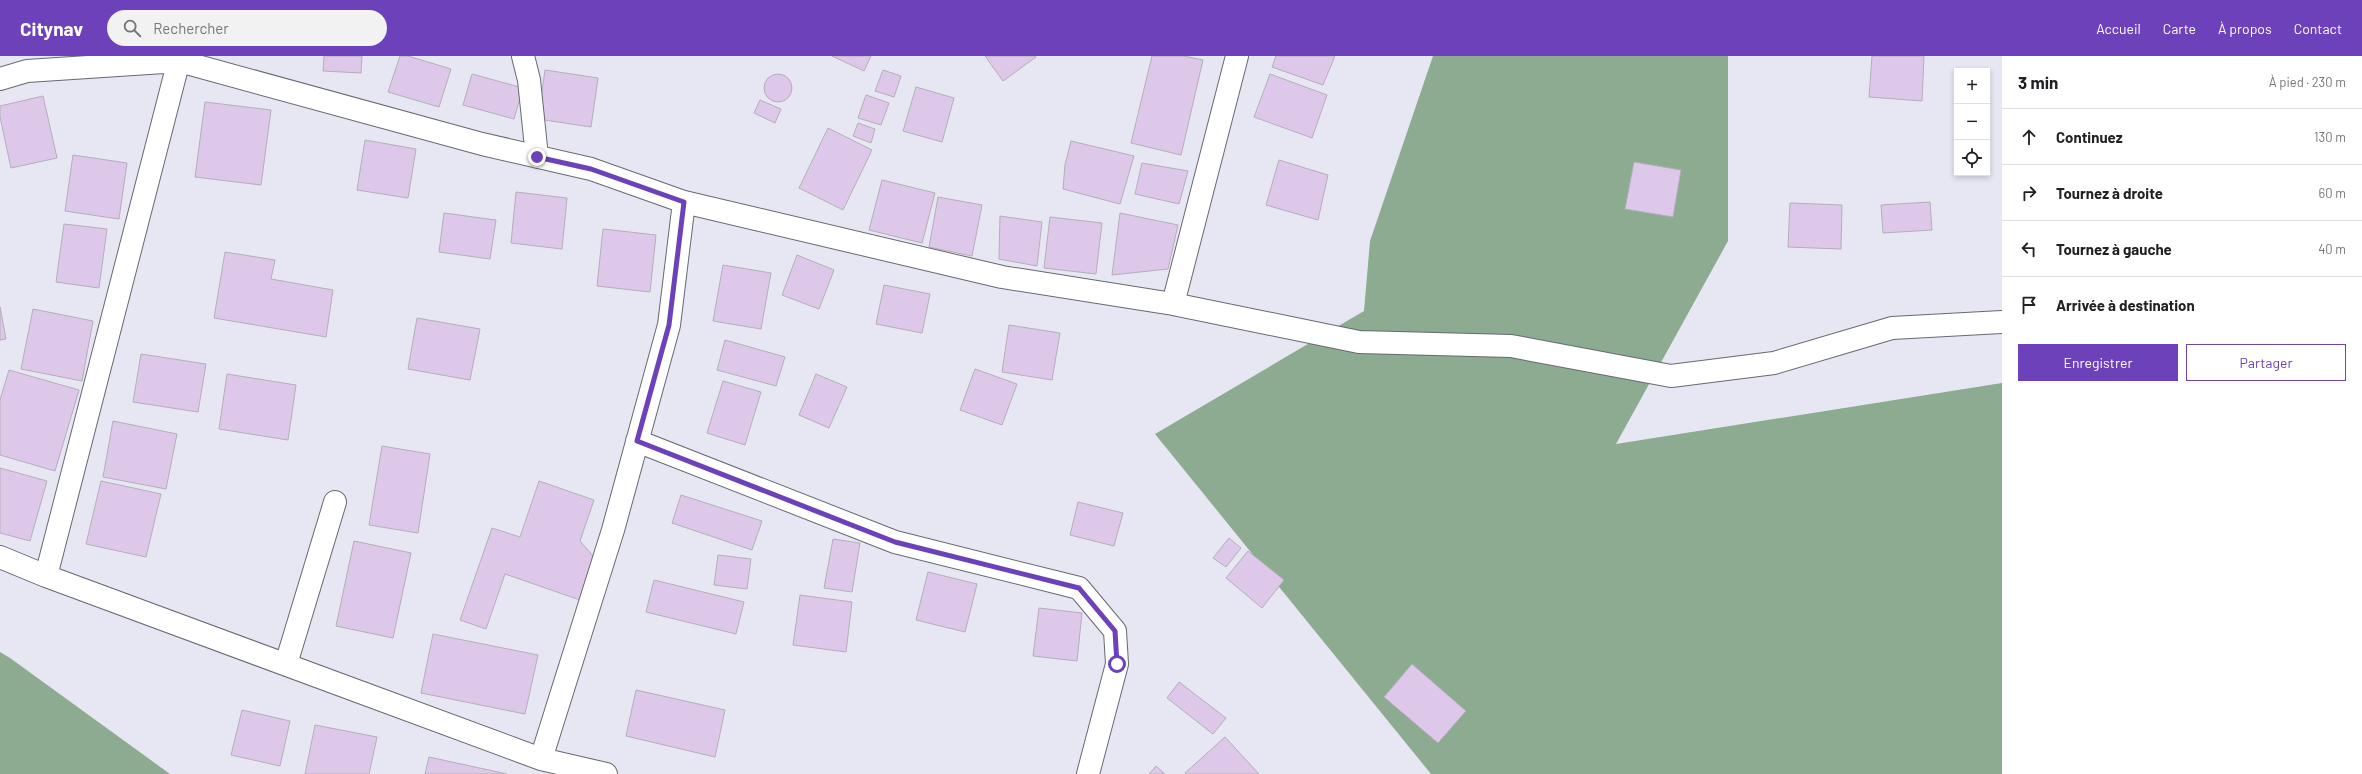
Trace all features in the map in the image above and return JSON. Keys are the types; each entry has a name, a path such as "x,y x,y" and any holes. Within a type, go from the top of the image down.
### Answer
{"street":[{"path":"523,56 529,80 537,157"},
{"path":"1173,304 1238,56"},
{"path":"46,576 180,59"},
{"path":"0,79 27,71 180,59 482,144 591,169 684,202 1002,277 1173,304 1359,342 1510,346 1671,376 1774,363 1892,328 2002,322"},
{"path":"541,759 613,530 669,325 684,202"},
{"path":"637,441 895,542 1079,588 1115,631 1117,664 1088,774"},
{"path":"286,664 335,502"},
{"path":"0,557 46,576 541,759 606,774"}],"green space":[{"path":"1433,56 1728,56 1728,241 1616,444 2002,383 2002,774 1431,774 1155,434 1364,311 1370,241"},
{"path":"0,652 10,658 170,774 0,774"}],"building":[{"path":"324,56 362,56 361,73 323,71"},
{"path":"400,56 408,56 451,69 439,107 388,92"},
{"path":"832,56 871,56 864,71"},
{"path":"985,56 1035,56 1036,57 1003,81"},
{"path":"1152,56 1184,56 1203,60 1181,155 1131,143"},
{"path":"1276,56 1335,56 1323,85 1272,67"},
{"path":"1872,56 1924,56 1922,101 1869,97"},
{"path":"545,70 598,78 591,127 538,119"},
{"path":"883,70 901,76 894,97 875,91"},
{"path":"472,74 523,88 514,119 463,105"},
{"path":"778,74 788,78 792,88 788,98 778,102 768,98 764,88 768,78"},
{"path":"1270,74 1327,95 1312,138 1254,117"},
{"path":"916,87 954,98 942,142 903,131"},
{"path":"866,95 889,103 881,125 858,118"},
{"path":"43,96 57,158 11,168 0,117 0,106"},
{"path":"760,100 781,109 775,123 754,113"},
{"path":"205,102 271,110 261,185 195,177"},
{"path":"858,123 875,129 871,143 853,136"},
{"path":"828,128 872,150 843,210 799,188"},
{"path":"365,140 416,149 408,198 357,190"},
{"path":"1071,141 1134,156 1120,204 1063,189 1065,165"},
{"path":"73,155 127,163 119,219 65,211"},
{"path":"1279,160 1328,175 1318,220 1266,205"},
{"path":"1634,162 1681,170 1673,217 1625,209"},
{"path":"1142,163 1188,171 1179,204 1135,194"},
{"path":"882,180 935,193 922,243 869,230"},
{"path":"516,192 567,198 562,249 511,243"},
{"path":"938,197 982,205 972,256 929,247"},
{"path":"1930,202 1932,230 1883,233 1881,205"},
{"path":"1790,203 1842,205 1841,249 1788,247"},
{"path":"444,213 496,220 490,259 439,252"},
{"path":"1120,213 1178,225 1168,269 1112,275"},
{"path":"1000,216 1042,222 1037,266 999,259"},
{"path":"1050,217 1102,223 1096,274 1044,268"},
{"path":"64,224 107,229 99,288 56,282"},
{"path":"603,229 656,235 650,292 597,286"},
{"path":"225,252 275,260 271,279 333,290 326,337 214,318"},
{"path":"797,255 834,270 819,309 782,295"},
{"path":"723,265 771,273 761,329 713,321"},
{"path":"884,285 930,294 922,333 876,324"},
{"path":"0,307 6,339 0,340"},
{"path":"33,309 93,321 82,381 21,369"},
{"path":"417,318 480,329 470,380 408,369"},
{"path":"1009,325 1060,333 1052,380 1002,372"},
{"path":"725,340 785,357 776,386 717,370"},
{"path":"141,354 206,364 198,412 133,402"},
{"path":"975,369 1017,384 1002,425 960,410"},
{"path":"9,370 79,390 55,471 0,455 0,400"},
{"path":"227,374 296,385 288,440 219,429"},
{"path":"816,374 847,387 829,428 799,415"},
{"path":"723,381 761,392 745,445 707,433"},
{"path":"113,421 177,434 166,489 103,477"},
{"path":"382,446 430,454 418,533 369,525"},
{"path":"0,468 47,481 30,541 0,533"},
{"path":"101,481 161,494 146,557 86,544"},
{"path":"539,481 594,500 580,541 594,557 580,600 505,574 486,629 460,620 492,528 520,537"},
{"path":"681,495 762,521 752,550 672,523"},
{"path":"1078,502 1123,513 1114,546 1070,535"},
{"path":"1229,538 1241,548 1226,567 1213,558"},
{"path":"833,539 860,543 852,592 824,588"},
{"path":"354,541 411,553 393,638 336,626"},
{"path":"1248,551 1284,580 1262,608 1226,578"},
{"path":"718,555 751,559 747,589 714,585"},
{"path":"928,572 977,584 965,632 916,620"},
{"path":"654,580 744,602 736,634 646,612"},
{"path":"800,595 852,602 846,652 793,645"},
{"path":"1039,608 1082,613 1077,661 1033,656"},
{"path":"433,634 538,655 525,714 421,693"},
{"path":"1412,664 1466,711 1438,743 1384,697"},
{"path":"1179,682 1226,718 1213,734 1167,698"},
{"path":"636,690 725,710 715,757 626,736"},
{"path":"242,710 290,721 280,766 231,755"},
{"path":"315,725 377,737 369,774 305,774"},
{"path":"1225,737 1259,774 1185,773"},
{"path":"429,757 507,774 425,774"},
{"path":"1156,766 1165,774 1149,774"}],"route":[{"path":"537,157 591,169 684,202 669,325 637,441 895,542 1079,588 1115,631 1117,664"}]}
